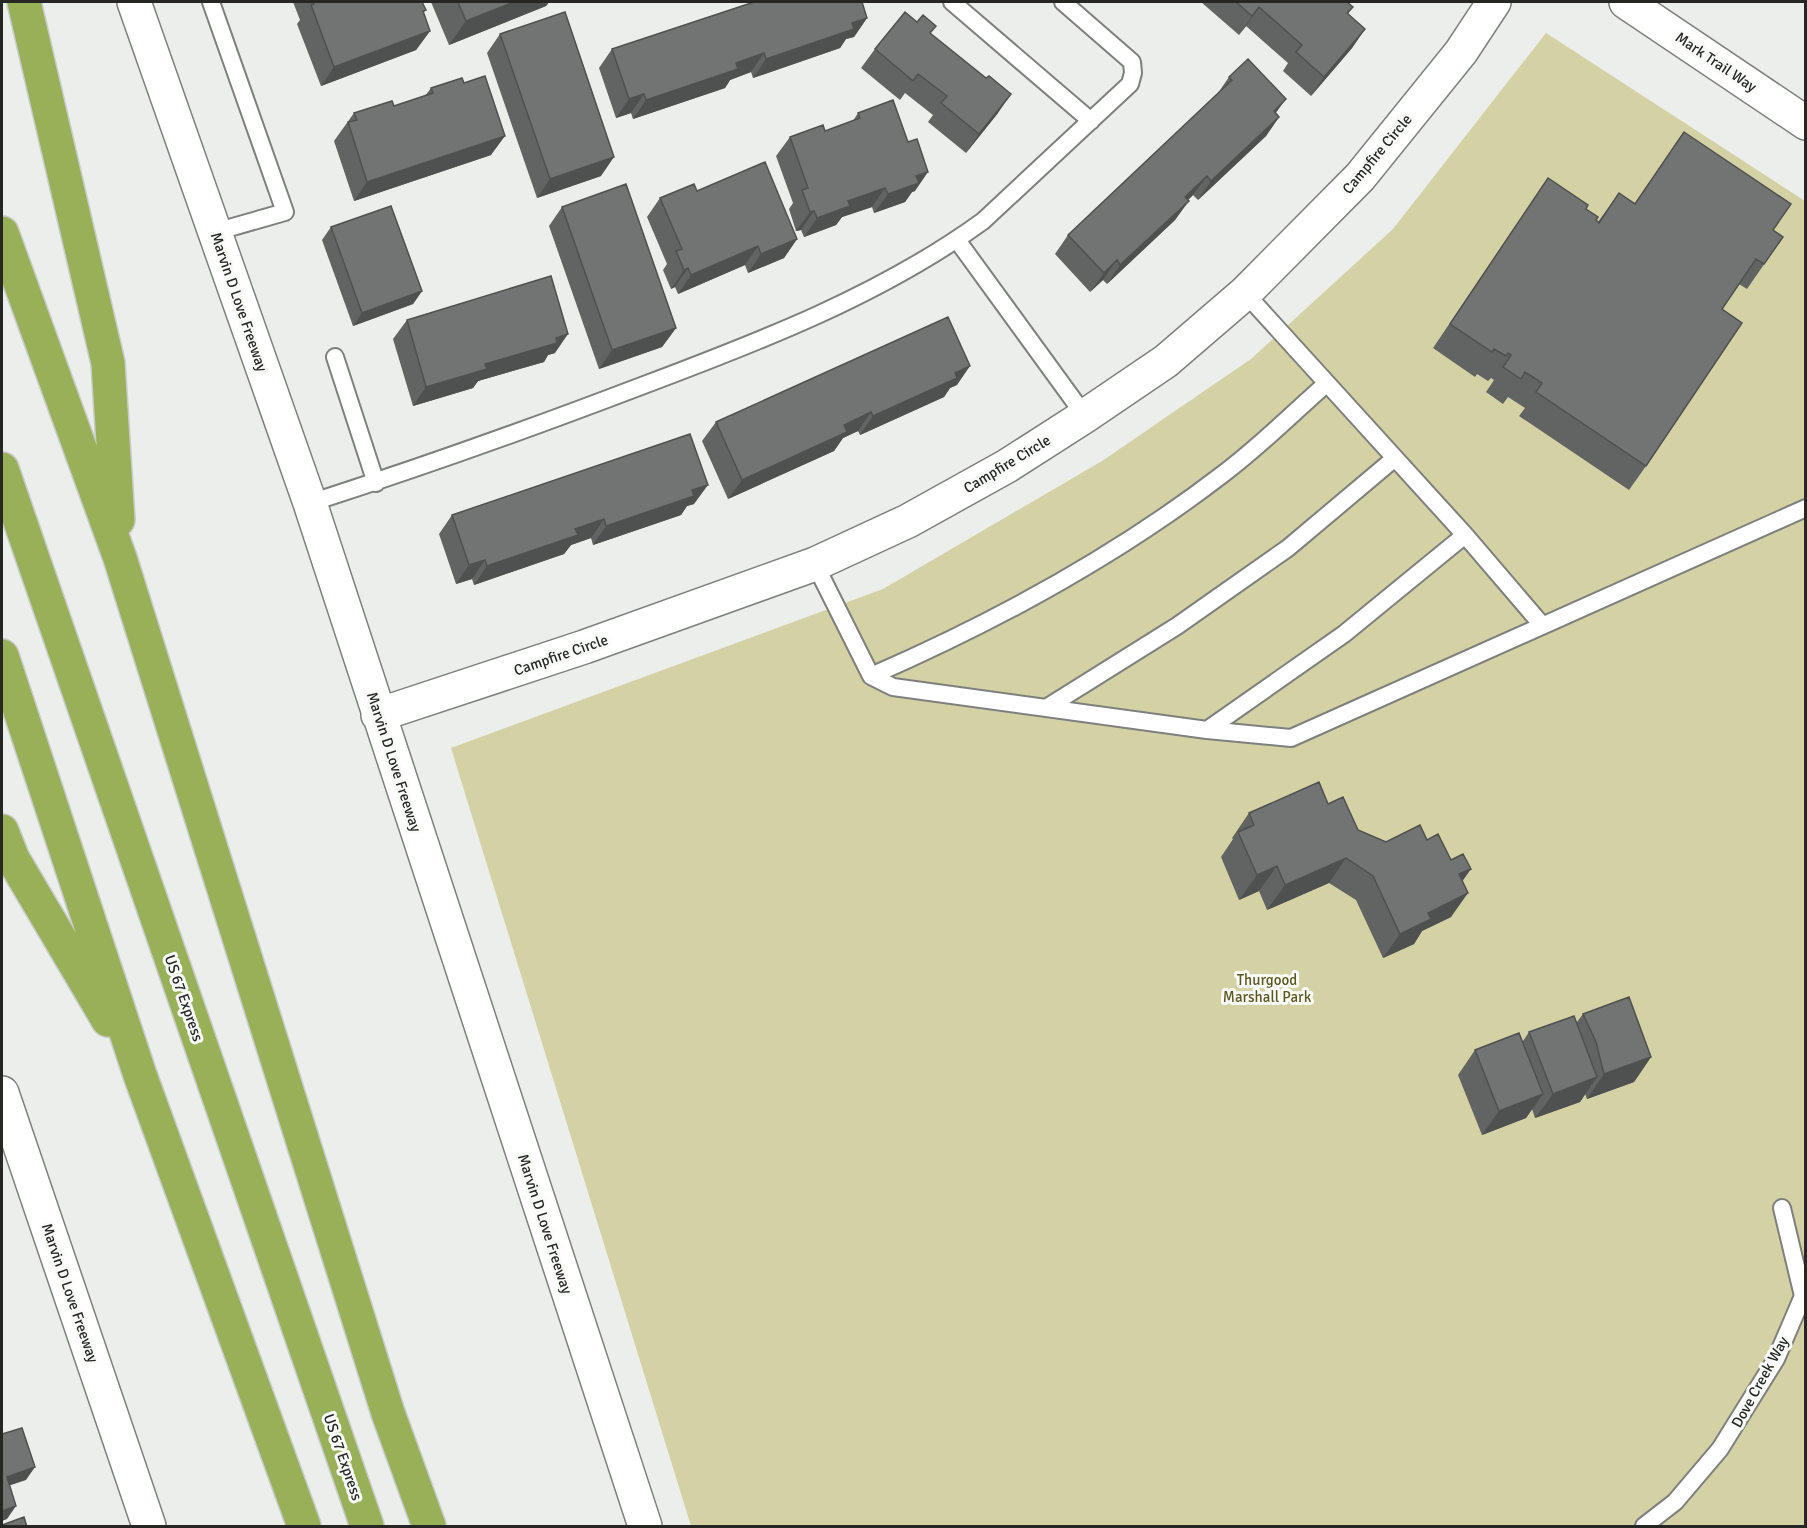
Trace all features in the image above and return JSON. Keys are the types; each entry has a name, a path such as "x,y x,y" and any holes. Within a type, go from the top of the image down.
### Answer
{"highway":[{"path":"24,2 108,363 120,558"},
{"path":"2,233 120,558 388,1413 429,1527"},
{"name":"US 67 Express","path":"2,469 368,1527"},
{"path":"2,656 140,1075 304,1527"},
{"path":"2,831 13,859 140,1075"}],"main road":[{"name":"Marvin D Love Freeway","path":"134,2 310,503 645,1527"},
{"name":"Campfire Circle","path":"378,715 584,647 815,564 918,516 1007,466 1166,361 1245,293 1360,177 1461,52 1494,2"},
{"name":"Mark Trail Way","path":"1626,2 1806,123"},
{"name":"Marvin D Love Freeway","path":"2,1093 149,1527"}],"lane":[{"path":"211,2 285,212 214,232"},
{"path":"952,2 1091,121"},
{"path":"310,503 376,483 754,344 912,267 957,240 983,221 1130,84 1132,62 1063,2"},
{"path":"957,240 1085,416"},
{"path":"1245,293 1465,535 1542,625"},
{"path":"334,357 376,483"},
{"path":"871,676 955,639 1110,554 1223,474 1326,384"},
{"path":"1046,708 1177,626 1288,548 1395,458"},
{"path":"815,564 871,676 893,687 1207,730 1290,738 1806,508"},
{"path":"1207,730 1344,634 1465,535"},
{"name":"Dove Creek Way","path":"1644,1527 1675,1502 1720,1449 1776,1359 1803,1296 1782,1208"}],"green space":[{"name":"Thurgood Marshall Park","path":"1546,33 1805,201 1805,1526 691,1526 451,748 883,589 1102,461 1251,359 1393,229"}],"building":[{"path":"313,2 422,2 430,31 334,67 311,5 314,4"},
{"path":"458,2 514,2 466,21"},
{"path":"754,2 862,2 867,18 852,23 854,29 766,59 764,53 736,63 738,69 646,100 644,94 629,99 612,49"},
{"path":"1236,2 1347,2 1353,7 1347,13 1365,29 1324,77 1296,52 1302,45 1259,7 1252,16"},
{"path":"565,12 614,157 550,179 500,34"},
{"path":"905,12 917,22 923,15 936,26 930,33 986,78 989,76 1011,94 979,134 941,103 947,96 918,74 913,81 875,49"},
{"path":"1248,59 1286,99 1274,111 1279,117 1211,181 1207,176 1185,197 1189,201 1120,265 1117,260 1104,273 1068,235 1232,80 1229,77"},
{"path":"485,76 505,136 367,182 348,122 357,120 354,113 392,101 394,106 433,93 431,88 462,78 464,83"},
{"path":"893,100 908,142 917,139 928,172 916,176 919,183 888,194 885,188 848,201 850,206 817,218 814,211 810,212 802,190 808,188 790,137 823,125 825,131 860,118 858,113"},
{"path":"1684,132 1791,204 1773,230 1783,237 1764,264 1756,259 1722,309 1742,323 1646,466 1536,392 1542,383 1525,372 1521,379 1503,367 1511,355 1508,353 1506,356 1494,349 1492,352 1450,324 1548,178 1588,205 1586,209 1598,217 1596,220 1599,223 1619,193 1635,204"},
{"path":"765,162 797,239 761,254 758,246 691,275 688,268 684,270 676,251 682,249 660,198 694,184 697,191"},
{"path":"626,184 676,328 612,350 562,207"},
{"path":"391,206 422,291 362,313 331,227"},
{"path":"551,276 568,334 556,338 557,343 485,364 487,369 426,387 407,320"},
{"path":"948,317 970,366 955,373 957,378 873,416 871,412 844,425 847,432 742,480 716,422"},
{"path":"690,434 708,485 692,490 694,496 606,526 604,519 575,529 578,535 487,566 485,560 469,565 452,515"},
{"path":"1319,782 1328,804 1343,797 1358,830 1386,842 1420,825 1427,840 1438,834 1451,860 1463,854 1471,869 1459,874 1468,893 1428,913 1431,919 1400,934 1373,876 1346,858 1285,885 1277,866 1257,875 1238,832 1254,825 1249,813"},
{"path":"1629,997 1651,1057 1604,1074 1596,1042 1583,1014"},
{"path":"1574,1016 1597,1077 1553,1094 1529,1032"},
{"path":"1519,1033 1543,1094 1499,1111 1475,1050"},
{"path":"22,1428 35,1467 7,1477 16,1506 2,1511 2,1434"},
{"path":"24,1517 27,1527 2,1527 2,1525"}]}
